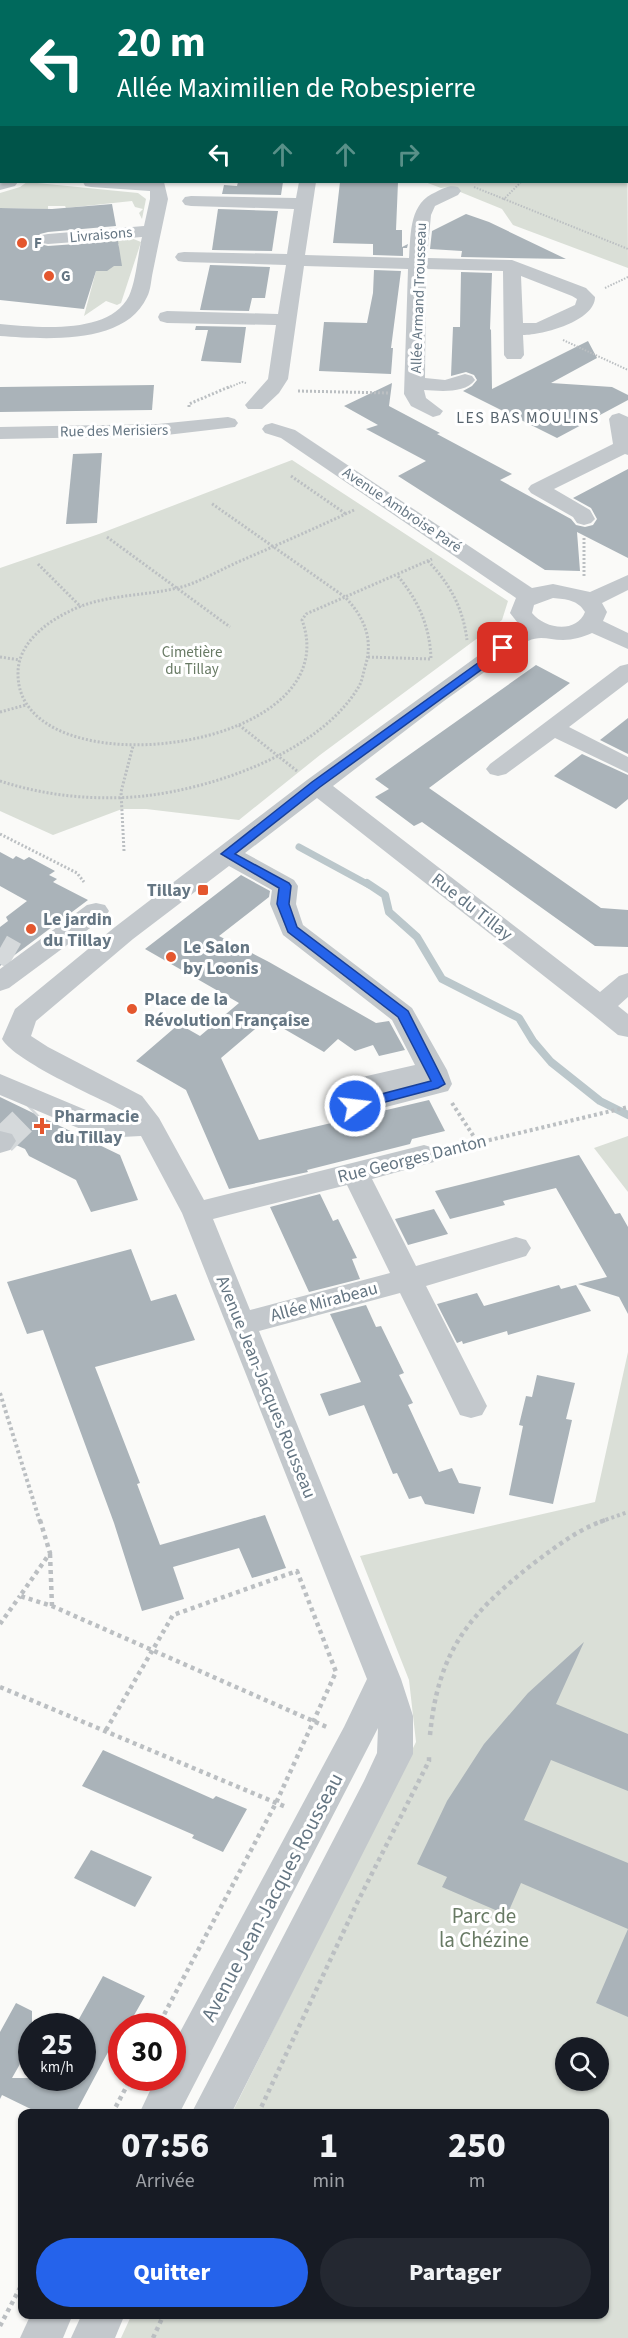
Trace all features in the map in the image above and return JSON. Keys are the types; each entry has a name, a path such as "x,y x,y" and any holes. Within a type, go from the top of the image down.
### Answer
{"street":[{"path":"0,330 70,333 118,318 138,297 159,199 158,185 132,186 101,183"},
{"path":"255,405 272,389 278,379 307,183"},
{"name":"Allée Armand Trousseau","path":"433,411 418,402 414,394 418,262 422,214 428,203 452,191"},
{"path":"191,201 304,204"},
{"name":"Livraisons","path":"48,239 153,231"},
{"path":"183,257 512,266 579,292 586,297 583,309 539,329 514,329"},
{"path":"512,266 514,355"},
{"path":"167,317 287,320"},
{"path":"415,383 446,386 465,380"},
{"path":"255,405 271,408 280,415 281,421 250,429 226,418 232,411 242,406 255,405"},
{"path":"538,489 626,448 619,419"},
{"name":"Rue des Merisiers","path":"0,433 250,429"},
{"name":"Avenue Ambroise Paré","path":"250,429 288,434 530,597"},
{"path":"516,488 538,489 583,514 584,519"},
{"path":"589,601 623,585"},
{"path":"140,1114 74,1073 8,1041 24,1016 124,933 316,785 520,636 536,629 566,633 585,628 591,624 596,612 589,601 579,595 553,591 530,597 524,602 520,613 536,629"},
{"path":"591,624 628,642"},
{"path":"498,769 628,671"},
{"path":"553,728 628,766"},
{"name":"Rue du Tillay","path":"316,785 628,1028"},
{"path":"227,854 285,886 283,904 292,929 403,1014 436,1077"},
{"path":"0,982 20,959 96,911"},
{"path":"600,1007 628,982"},
{"path":"38,1107 74,1073"},
{"path":"0,1084 38,1107 102,1128 140,1114"},
{"name":"Avenue Jean-Jacques Rousseau","path":"140,1114 196,1213 384,1679 396,1716 395,1754 213,2109"},
{"name":"Rue Georges Danton","path":"196,1213 424,1155"},
{"path":"355,1173 471,1406"},
{"name":"Allée Mirabeau","path":"241,1324 408,1280 516,1248"},
{"name":"Avenue Jean-Jacques Rousseau","path":"161,2109 356,1738 384,1679"},
{"path":"41,2338 50,2319"},
{"path":"92,2338 102,2319"}],"path":[{"path":"504,199 520,183"},
{"path":"472,186 628,249"},
{"path":"539,329 628,370"},
{"path":"291,476 346,514"},
{"path":"0,781 59,795 145,796 190,788 254,767 312,735 335,717 361,684 369,647 360,614 345,597 211,503"},
{"path":"354,510 192,583 126,595 81,607 48,623 33,636 20,660 18,683 22,700 49,727 96,742 133,746 171,744 208,737 239,725 267,710 298,680 307,660 308,638 302,620 306,614 433,559"},
{"path":"584,519 584,579 623,585"},
{"path":"107,537 230,627"},
{"path":"428,561 441,574 457,599 466,622 466,640"},
{"path":"38,564 81,607"},
{"path":"368,657 431,659 429,630 421,606 397,575"},
{"path":"0,657 20,660"},
{"path":"0,712 26,705"},
{"path":"239,725 274,756 316,785"},
{"path":"123,851 121,797 133,746"},
{"path":"0,834 77,873 84,882"},
{"path":"436,1077 478,1143"},
{"name":"Rue Georges Danton","path":"424,1155 628,1108"},
{"path":"0,1393 50,1553 52,1606"},
{"path":"440,1675 465,1625 500,1588 573,1534 628,1512"},
{"path":"0,1624 50,1553"},
{"path":"106,1730 173,1615 297,1571 336,1672 276,1803 165,2013"},
{"path":"20,1596 52,1606 356,1738"},
{"path":"0,1687 106,1730 311,1820"},
{"path":"115,2109 124,2091"},
{"path":"0,2326 18,2292"},
{"path":"153,2338 162,2319"}],"green space":[{"path":"26,183 37,183 138,193 146,199 142,219 139,213 143,209 135,207 132,201 66,208 65,206 48,206 48,209 0,208 0,193"},
{"path":"428,183 628,183 628,268 513,225 502,209 448,187 441,188"},
{"path":"131,238 141,242 121,303 117,305 106,301 84,316 96,271 119,248 119,244 96,245 108,239"},
{"name":"Cimetière du Tillay","path":"292,460 508,601 502,620 320,755 239,820 146,809 122,809 53,835 0,811 0,568 99,534"},
{"path":"628,1136 628,1192 594,1148"},
{"name":"Parc de la Chézine","path":"628,1352 628,2338 121,2338 130,2319 609,2319 609,2109 234,2109 416,1742 409,1680 360,1556 595,1502"}],"building":[{"path":"238,183 283,183 281,195 222,194 224,185 237,186"},
{"path":"340,183 398,183 396,230 402,230 402,247 408,244 407,248 403,248 403,256 373,255 373,244 333,243"},
{"path":"112,204 116,226 48,232 40,234 37,239 40,244 48,246 118,241 122,266 114,266 107,271 96,271 84,309 0,300 0,208 52,209"},
{"path":"218,209 278,211 272,251 212,250"},
{"path":"466,214 489,222 566,259 461,257 462,251 430,249 432,231"},
{"path":"210,265 270,267 265,298 252,298 249,311 200,310"},
{"path":"374,270 401,271 391,348 393,348 391,374 319,371 324,322 367,323 373,293"},
{"path":"461,272 492,273 490,330 492,389 588,341 597,358 551,383 612,387 628,395 628,400 557,438 463,391 477,380 474,375 466,372 451,376 453,327 460,327"},
{"path":"196,326 246,327 241,363 201,361 208,330 195,330"},
{"path":"392,383 389,406 512,474 500,480 571,519 576,525 585,527 593,525 597,519 591,508 573,498 628,469 628,558 577,532 580,571 545,570 398,476 426,461 366,429 378,425 344,406"},
{"path":"154,385 152,410 0,412 0,387"},
{"path":"102,453 97,523 66,524 73,454"},
{"path":"536,665 570,683 429,788 601,908 628,910 628,947 595,946 422,822 414,826 375,797 389,789 375,779"},
{"path":"628,718 628,754 600,740"},
{"path":"582,754 628,775 628,799 616,809 554,776"},
{"path":"0,852 13,859 16,856 24,860 29,857 55,871 49,875 57,879 53,882 88,900 0,966 0,927 8,921 6,917 27,901 0,886"},
{"path":"241,875 270,891 269,897 219,936 376,1023 389,1021 405,1050 379,1056 373,1045 355,1051 338,1039 324,1052 267,1019 221,1058 259,1140 429,1100 445,1131 412,1139 410,1144 307,1170 308,1172 229,1189 186,1090 136,1061 179,1024 200,1036 239,1003 145,949"},
{"path":"0,1097 120,1155 138,1200 91,1212 76,1180 29,1156 25,1149 16,1145 18,1140 14,1133 0,1129"},
{"path":"579,1155 615,1214 620,1213 628,1227 628,1314 619,1297 578,1284 607,1277 556,1188 503,1201 505,1205 450,1219 435,1191"},
{"path":"320,1194 333,1221 338,1219 357,1258 352,1259 360,1279 309,1292 270,1207"},
{"path":"434,1209 448,1234 408,1245 395,1219"},
{"path":"131,1249 151,1301 176,1294 195,1340 95,1367 140,1483 137,1484 160,1545 265,1515 286,1568 252,1578 239,1548 173,1567 184,1599 142,1611 114,1523 43,1330 27,1334 7,1282"},
{"path":"559,1285 561,1289 576,1285 591,1311 508,1335 507,1331 463,1344 462,1341 457,1343 437,1304 477,1293 484,1306"},
{"path":"366,1305 376,1327 381,1326 404,1373 399,1375 413,1403 408,1405 439,1472 452,1468 459,1483 481,1487 474,1514 425,1504 421,1496 409,1499 397,1473 393,1474 364,1405 329,1416 320,1394 361,1382 330,1314"},
{"path":"537,1375 575,1383 566,1419 572,1420 553,1504 509,1495 523,1426 519,1425 526,1396 532,1397"},
{"path":"584,1642 556,1704 628,1734 628,1791 551,1760 524,1820 628,1863 628,1929 521,1883 507,1915 442,1887 447,1877 417,1864 447,1801 484,1744 528,1693"},
{"path":"103,1750 213,1799 216,1796 247,1809 223,1852 192,1838 194,1835 82,1786"},
{"path":"91,1850 152,1877 135,1907 74,1878"},
{"path":"628,1929 628,2017 596,2003"},
{"path":"103,1976 145,1996 135,2013 108,2013 108,2052 96,2075 96,2013 82,2013"},
{"path":"16,2003 32,2013 18,2013 18,2068 12,2078 18,2078 18,2091 87,2091 78,2109 31,2109 2,2095 0,2099 0,2032"}],"waterway":[{"path":"299,847 369,885"},
{"path":"367,883 385,895 389,912 417,937 442,979 519,1018 533,1041 551,1062 600,1101 628,1115"}],"tunnel":[{"path":"0,948 14,956"},
{"path":"2,1141 34,1110"}],"place":[{"name":"F","path":"22,243"},
{"name":"G","path":"49,276"},
{"name":"Tillay","path":"203,890"},
{"name":"Le jardin du Tillay","path":"31,929"},
{"name":"Le Salon by Loonis","path":"171,957"},
{"name":"Place de la Révolution Française","path":"132,1009"},
{"name":"Pharmacie du Tillay","path":"42,1126"}],"district":[{"name":"LES BAS MOULINS","path":"528,418"}],"route":[{"path":"355,1106 438,1084 433,1070 403,1014 292,929 283,904 285,886 227,854 316,785 503,648"}]}
